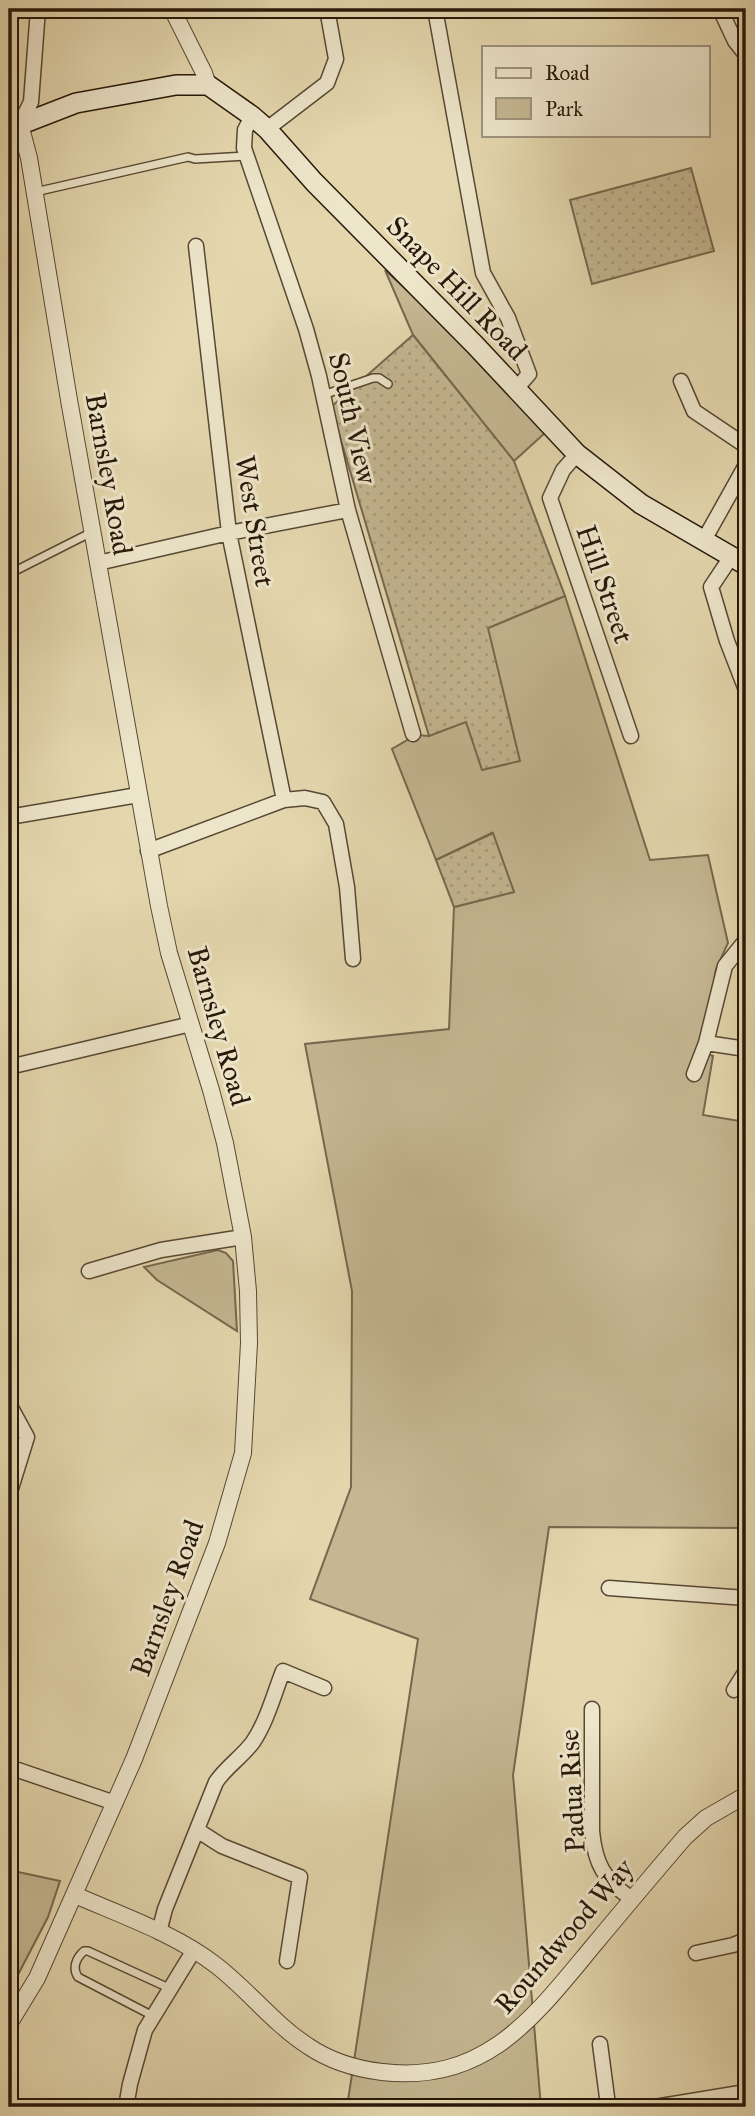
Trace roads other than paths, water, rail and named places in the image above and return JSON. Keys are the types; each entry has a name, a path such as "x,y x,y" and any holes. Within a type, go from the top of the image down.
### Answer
{"main road":[{"path":"15,126 76,103 176,85 208,85"},
{"name":"Snape Hill Road","path":"208,85 260,122 314,182 466,335 577,454 641,504 738,561"}],"street":[{"path":"15,126 31,102 38,9"},
{"path":"172,9 208,85"},
{"path":"260,122 327,83 336,59 327,9"},
{"path":"435,9 483,274 508,318 529,374 516,389"},
{"path":"720,9 735,41 746,55"},
{"name":"South View","path":"260,122 245,130 247,156 306,329 348,510 413,734"},
{"name":"Barnsley Road","path":"9,2024 37,1978 135,1759 217,1543 243,1453 249,1343 243,1237 225,1143 169,953 138,795 29,158 15,126"},
{"name":"West Street","path":"196,246 229,533 284,800"},
{"path":"681,381 694,411 746,446"},
{"name":"Hill Street","path":"577,454 563,470 550,498 631,736"},
{"path":"704,540 746,466"},
{"path":"98,563 229,533 348,510"},
{"path":"738,561 711,587 727,641 746,690"},
{"path":"9,817 138,795"},
{"path":"148,851 284,800 305,798 323,802 336,824 347,887 353,960"},
{"path":"694,1074 706,1043 725,965 746,940"},
{"path":"9,1067 191,1024"},
{"path":"706,1043 746,1049"},
{"path":"89,1271 161,1250 243,1237"},
{"path":"9,1405 27,1437 9,1495"},
{"path":"609,1588 746,1598"},
{"path":"159,1933 165,1909 216,1782 226,1767 251,1745 260,1730 283,1671 324,1689"},
{"path":"734,1690 746,1671"},
{"name":"Padua Rise","path":"592,1709 594,1850 606,1878 632,1899"},
{"path":"9,1767 115,1803"},
{"name":"Roundwood Way","path":"75,1895 194,1950 218,1967 284,2029 311,2048 337,2061 366,2069 400,2074 423,2073 462,2064 510,2037 550,1999 685,1837 706,1818 746,1795"},
{"path":"197,1830 222,1846 300,1877 287,1961"},
{"path":"696,1953 746,1940"},
{"path":"126,2107 145,2030 194,1950"},
{"path":"600,2044 608,2105 616,2107"},
{"path":"655,2107 746,2092"}],"lane":[{"path":"34,192 188,157 195,159 247,156"},
{"path":"323,395 373,378 379,378 387,384"},
{"path":"9,574 92,532"},
{"path":"154,2016 78,1977 75,1965 79,1954 88,1951 171,1989"}]}
